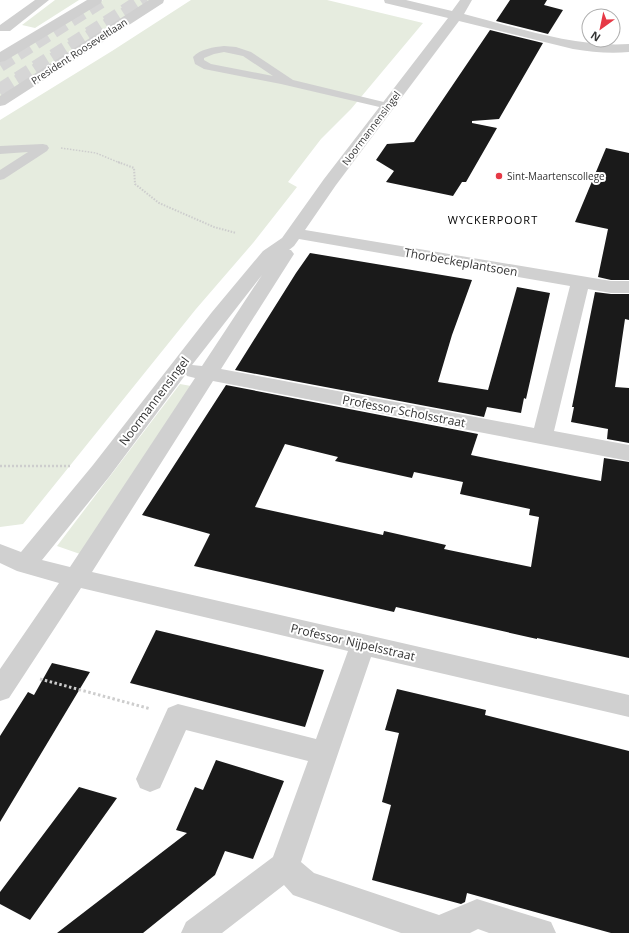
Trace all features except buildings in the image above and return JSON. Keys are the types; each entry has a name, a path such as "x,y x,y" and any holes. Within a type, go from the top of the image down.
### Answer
{"street":[{"path":"37,36 5,28 43,0"},
{"path":"0,58 96,0"},
{"name":"President Rooseveltlaan","path":"0,102 158,0"},
{"path":"390,0 417,3 456,16 573,45 599,49 629,48"},
{"name":"Noormannensingel","path":"25,564 101,471 178,368 269,256 291,237 330,182 456,16 466,0"},
{"name":"Noormannensingel","path":"6,681 76,577 206,374 284,258 291,237"},
{"name":"Thorbeckeplantsoen","path":"291,237 611,287 629,287"},
{"path":"542,437 580,282"},
{"name":"Professor Scholsstraat","path":"178,368 629,453"},
{"name":"Professor Nijpelsstraat","path":"0,553 25,564 76,577 629,706"},
{"path":"197,933 285,866 363,644"},
{"path":"150,779 178,716 324,753"},
{"path":"285,866 304,885 440,932 477,914 540,933"}],"lane":[{"path":"289,83 254,57 237,49 224,48 206,52 198,57 199,62 208,67 289,83 388,106"},
{"path":"0,150 42,148"},
{"path":"0,176 42,148"}],"path":[{"path":"42,148 58,148 96,153 134,168 135,184 159,203 214,227 236,233"},
{"path":"0,466 85,466 101,471"},
{"path":"6,681 178,716"}],"shaded area":[{"path":"55,0 79,0 35,28 22,25"},
{"path":"103,0 152,0 0,97 0,63"},
{"path":"191,0 327,0 423,23 351,109 321,139 288,182 297,187 253,243 196,309 23,524 0,527 0,120"},
{"path":"180,384 191,386 80,554 57,546"}],"tunnel":[{"path":"0,65 103,0"},
{"path":"0,90 142,0"},
{"path":"0,93 147,0"}],"place":[{"name":"Sint-Maartenscollege","path":"499,176"}],"district":[{"name":"WYCKERPOORT","path":"493,219"}]}
